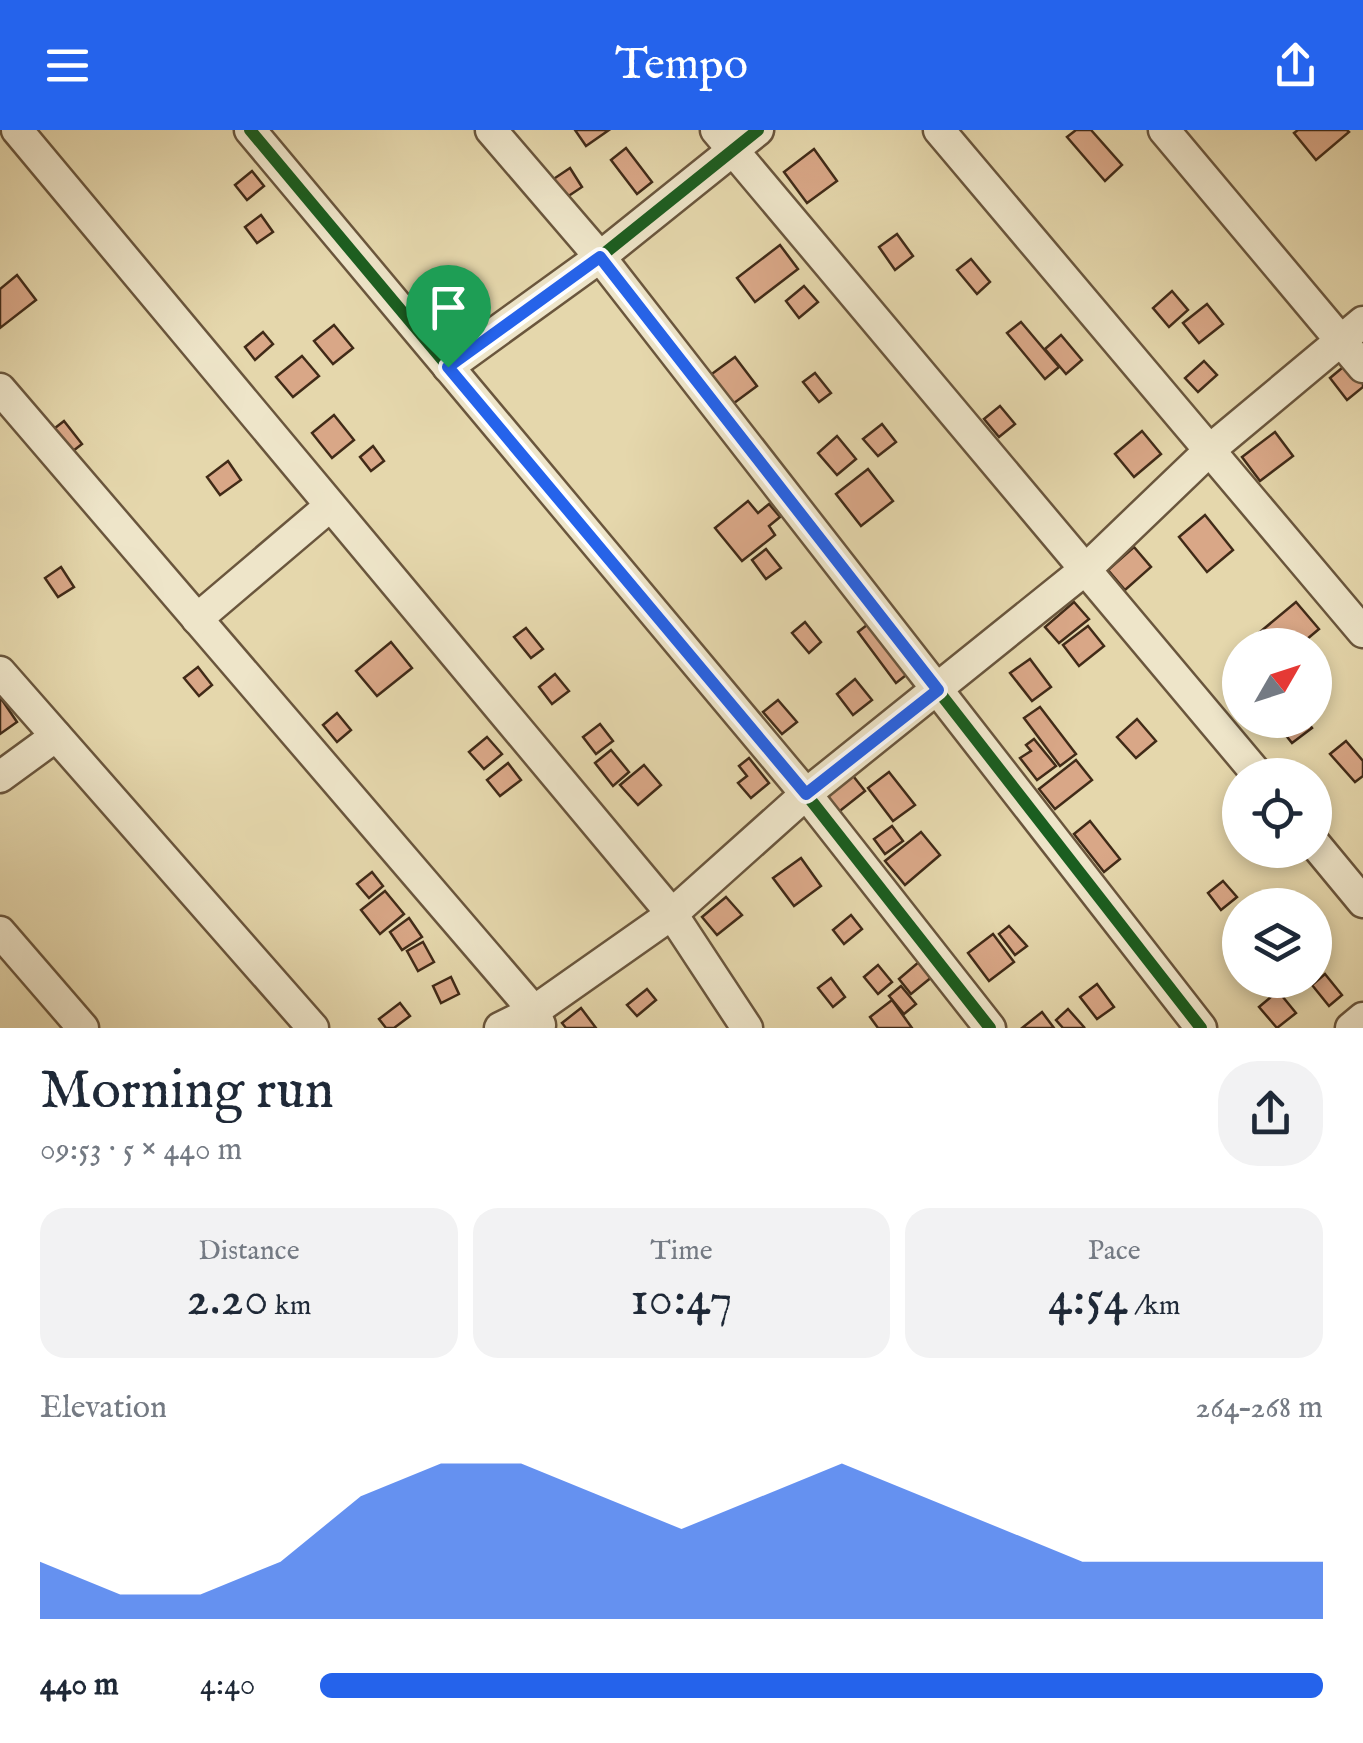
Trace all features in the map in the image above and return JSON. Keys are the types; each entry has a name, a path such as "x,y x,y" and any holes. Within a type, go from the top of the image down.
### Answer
{"street":[{"path":"17,130 672,914 747,1028"},
{"path":"250,130 806,794 990,1028"},
{"path":"491,130 600,257 1201,1028"},
{"path":"448,367 600,257 725,140 758,130"},
{"path":"939,130 1212,448 1363,632"},
{"path":"1164,130 1353,332 1363,367"},
{"path":"725,140 1244,758"},
{"path":"500,1028 538,1019 672,914 806,794 1087,568 1212,448 1353,332"},
{"path":"0,389 538,1019"},
{"path":"197,620 330,506"},
{"path":"0,672 313,1028"},
{"path":"0,777 56,736"},
{"path":"1332,865 1363,902"},
{"path":"0,932 83,1028"},
{"path":"1351,1028 1363,1018"}],"building":[{"path":"575,130 609,130 586,146"},
{"path":"1076,130 1091,130 1122,165 1105,181 1067,137"},
{"path":"1349,132 1316,160 1294,133"},
{"path":"626,148 652,182 637,194 611,160"},
{"path":"814,149 837,181 807,203 784,172"},
{"path":"570,168 582,187 561,201 549,182"},
{"path":"252,171 264,186 247,200 235,185"},
{"path":"261,215 273,232 257,243 245,227"},
{"path":"897,234 913,256 895,270 879,247"},
{"path":"780,245 798,269 755,302 737,278"},
{"path":"971,259 990,282 977,294 957,270"},
{"path":"17,275 36,300 0,328 0,289"},
{"path":"804,286 818,302 799,318 786,301"},
{"path":"1172,291 1188,310 1169,327 1153,308"},
{"path":"1207,304 1223,324 1199,343 1183,323"},
{"path":"1021,322 1059,367 1045,379 1007,333"},
{"path":"334,325 353,348 333,364 314,341"},
{"path":"263,332 273,344 255,360 245,347"},
{"path":"1061,335 1082,360 1066,374 1045,349"},
{"path":"302,356 319,376 293,397 276,377"},
{"path":"735,357 757,386 730,406 709,376"},
{"path":"1204,361 1217,375 1198,392 1185,378"},
{"path":"1348,363 1363,380 1363,387 1347,400 1330,378"},
{"path":"815,373 831,393 819,402 803,382"},
{"path":"1000,406 1015,424 999,437 984,419"},
{"path":"334,415 354,440 332,458 312,433"},
{"path":"64,421 82,444 64,458 46,435"},
{"path":"882,424 896,442 878,456 863,439"},
{"path":"1142,431 1161,454 1134,477 1115,454"},
{"path":"1275,432 1293,456 1260,481 1242,457"},
{"path":"837,436 856,459 837,475 818,453"},
{"path":"373,446 384,461 371,471 360,457"},
{"path":"228,461 241,480 220,495 207,477"},
{"path":"868,469 893,501 861,526 836,494"},
{"path":"748,501 758,513 769,504 780,517 769,526 775,535 742,561 715,528"},
{"path":"1205,515 1233,550 1207,572 1179,537"},
{"path":"1134,547 1151,567 1125,590 1108,570"},
{"path":"766,549 781,568 766,579 752,560"},
{"path":"61,567 74,587 58,597 45,578"},
{"path":"1074,602 1089,619 1059,643 1045,627"},
{"path":"1296,602 1318,628 1265,628"},
{"path":"872,621 910,672 896,683 858,632"},
{"path":"805,622 821,642 809,653 792,633"},
{"path":"1088,626 1104,646 1079,666 1063,645"},
{"path":"526,628 543,649 531,658 514,637"},
{"path":"391,642 412,668 377,696 356,671"},
{"path":"1030,659 1051,687 1032,701 1010,673"},
{"path":"198,667 212,685 199,696 184,678"},
{"path":"555,674 569,691 552,704 539,687"},
{"path":"855,679 872,700 853,715 837,694"},
{"path":"0,697 17,722 0,734"},
{"path":"778,700 797,722 782,734 763,712"},
{"path":"1040,707 1076,754 1060,766 1024,718"},
{"path":"337,713 351,730 337,742 323,725"},
{"path":"1137,719 1156,741 1136,758 1117,737"},
{"path":"600,724 613,741 596,754 583,737"},
{"path":"487,737 502,754 484,769 469,752"},
{"path":"1034,739 1056,766 1037,780 1020,758 1031,751 1026,745"},
{"path":"1346,741 1363,761 1363,776 1355,782 1330,754"},
{"path":"611,750 629,772 613,786 595,763"},
{"path":"749,758 769,783 751,798 738,783 747,776 739,766"},
{"path":"1076,760 1092,780 1055,809 1039,789"},
{"path":"508,763 521,780 500,796 487,780"},
{"path":"644,765 661,785 638,805 620,785"},
{"path":"850,772 865,791 836,814 821,795"},
{"path":"889,772 915,805 893,821 868,788"},
{"path":"1090,821 1120,859 1104,872 1074,834"},
{"path":"892,826 903,841 885,854 874,839"},
{"path":"921,832 940,855 905,885 885,861"},
{"path":"801,858 821,886 794,906 773,878"},
{"path":"372,872 383,886 369,898 357,884"},
{"path":"1223,881 1229,888 1222,888 1221,910 1208,893"},
{"path":"385,891 404,914 380,934 361,910"},
{"path":"726,897 742,915 717,935 702,917"},
{"path":"851,915 862,929 844,944 833,930"},
{"path":"409,918 422,937 402,950 390,932"},
{"path":"1009,926 1027,946 1015,955 999,934"},
{"path":"993,934 1014,962 989,981 968,953"},
{"path":"423,942 434,962 418,971 407,951"},
{"path":"920,961 933,976 911,994 899,979"},
{"path":"878,965 892,982 878,994 864,977"},
{"path":"451,977 459,994 441,1003 433,986"},
{"path":"831,978 845,997 833,1007 818,988"},
{"path":"1332,983 1342,995 1329,1006 1323,998 1332,998"},
{"path":"1097,984 1114,1007 1097,1019 1080,997"},
{"path":"901,986 916,1004 904,1014 889,996"},
{"path":"647,989 656,1000 637,1016 627,1005"},
{"path":"1270,998 1284,998 1296,1013 1277,1028 1259,1007"},
{"path":"892,1000 912,1028 878,1028 870,1017"},
{"path":"400,1003 410,1016 394,1028 386,1028 379,1019"},
{"path":"581,1008 596,1028 566,1028 562,1023"},
{"path":"1068,1009 1084,1027 1063,1028 1056,1020"},
{"path":"1042,1012 1054,1028 1022,1028"}],"cycle path":[{"path":"250,130 806,794 990,1028"},
{"path":"758,130 600,257 1201,1028"}],"route":[{"path":"600,257 628,299 938,690 806,794 448,367 600,257"}]}
